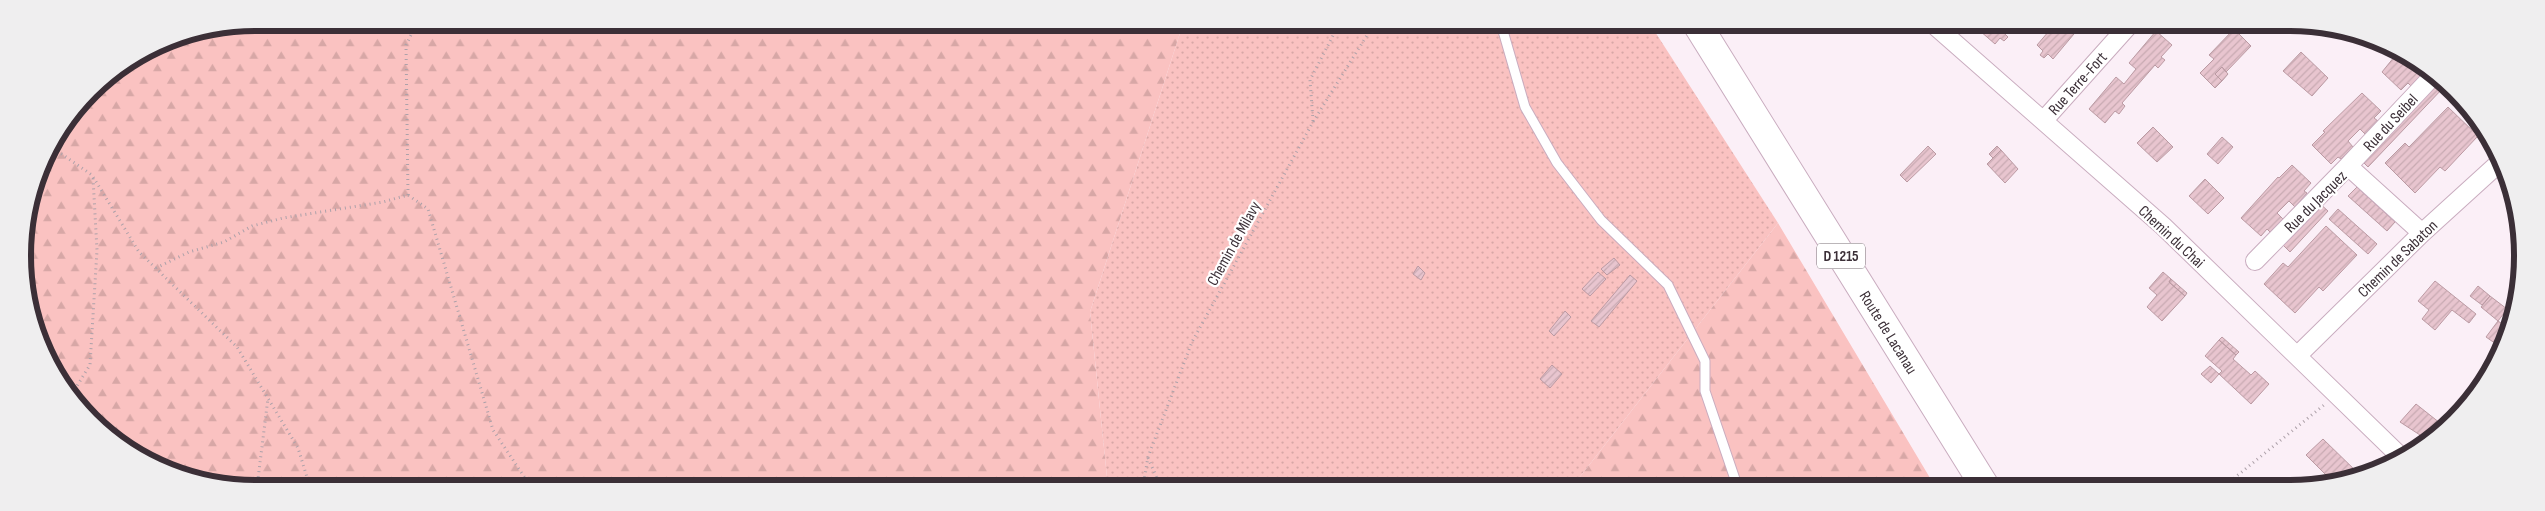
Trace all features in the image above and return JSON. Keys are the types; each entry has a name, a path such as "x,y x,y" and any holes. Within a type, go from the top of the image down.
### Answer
{"main road":[{"name":"Route de Lacanau","path":"1700,31 1981,480"}],"street":[{"name":"Chemin du Chai","path":"1941,31 2163,226 2397,453"},
{"name":"Rue Terre-Fort","path":"2044,120 2124,31"},
{"name":"Rue du Seibel","path":"2348,166 2429,80"},
{"name":"Rue du Jacquez","path":"2255,262 2348,166 2422,233"},
{"name":"Chemin de Sabaton","path":"2297,356 2422,233 2495,166"}],"lane":[{"path":"1503,31 1525,107 1557,163 1601,220 1668,284 1705,361 1705,391 1735,480"}],"path":[{"path":"408,195 406,45 413,31"},
{"path":"1313,122 1310,80 1335,31"},
{"name":"Chemin de Milavy","path":"1145,480 1148,457 1192,342 1313,122 1370,31"},
{"path":"57,151 92,175 139,252 237,347 298,448 308,480"},
{"path":"75,389 90,365 97,250 92,175"},
{"path":"156,268 189,252 224,242 252,226 283,218 383,202 408,195"},
{"path":"408,195 428,209 493,430 526,480"},
{"path":"2232,480 2337,394"},
{"path":"258,480 268,398"},
{"path":"1148,457 1158,480"}],"green space":[{"path":"256,31 1181,31 1090,312 1107,480 256,480 226,478 183,468 143,450 108,424 78,392 54,355 39,314 33,285 31,256 33,226 43,183 54,156 69,131 97,97 131,69 156,54 183,43 226,33"},
{"path":"1181,31 1655,31 1778,223 1577,480 1107,480 1090,312"},
{"path":"1778,223 1931,480 1577,480"}],"building":[{"path":"1980,31 2006,31 2004,33 2008,37 2004,41 2000,38 1995,44"},
{"path":"2049,31 2076,31 2053,59 2048,54 2044,58 2040,55 2043,51 2037,45"},
{"path":"2156,31 2172,45 2161,57 2165,60 2158,68 2155,65 2122,103 2125,106 2119,114 2115,111 2105,123 2089,109 2116,77 2124,84 2136,69 2129,63"},
{"path":"2232,31 2236,31 2251,46 2226,72 2222,67 2215,74 2222,81 2215,88 2200,73 2214,59 2209,55"},
{"path":"2301,52 2328,78 2312,96 2283,71"},
{"path":"2394,57 2422,75 2411,86 2408,83 2401,90 2382,72"},
{"path":"2222,67 2228,74 2222,81 2215,74"},
{"path":"2432,83 2441,90 2368,167 2360,159"},
{"path":"2362,93 2381,111 2374,118 2378,121 2365,134 2360,129 2348,141 2353,147 2341,159 2338,157 2331,164 2312,145 2325,132 2323,131"},
{"path":"2448,107 2478,136 2445,171 2440,167 2415,193 2385,163 2405,143 2409,147"},
{"path":"2153,127 2173,147 2157,162 2137,143"},
{"path":"2222,137 2233,147 2218,164 2207,154"},
{"path":"1928,146 1936,154 1907,182 1900,175"},
{"path":"1997,146 2001,150 1993,158 1989,154"},
{"path":"2001,150 2018,169 2005,183 1987,164"},
{"path":"2292,165 2311,183 2304,191 2307,193 2295,207 2289,201 2277,213 2283,219 2270,232 2267,229 2261,236 2241,218 2278,177"},
{"path":"2205,179 2224,198 2208,214 2189,196"},
{"path":"2357,187 2395,222 2387,231 2348,196"},
{"path":"2318,202 2328,211 2290,252 2280,242"},
{"path":"2338,209 2377,244 2368,254 2329,219"},
{"path":"2326,226 2357,255 2323,291 2319,287 2295,313 2264,284 2283,263 2288,267"},
{"path":"1614,258 1620,265 1607,275 1601,269"},
{"path":"1418,266 1425,273 1421,280 1413,274"},
{"path":"1598,272 1606,279 1590,296 1582,289"},
{"path":"2163,272 2171,279 2169,282 2185,296 2162,321 2147,307 2157,295 2149,288"},
{"path":"1630,275 1637,281 1599,327 1591,321"},
{"path":"2171,279 2187,293 2185,296 2169,282"},
{"path":"2435,281 2476,314 2469,323 2452,310 2435,330 2422,319 2429,310 2418,301"},
{"path":"2478,286 2490,296 2482,305 2470,296"},
{"path":"2490,296 2507,309 2498,321 2481,307"},
{"path":"1565,311 1571,317 1554,336 1549,331"},
{"path":"2498,321 2503,324 2496,344 2486,337"},
{"path":"2222,337 2239,352 2236,355 2219,340"},
{"path":"2219,340 2236,355 2233,359 2251,375 2255,371 2269,384 2251,404 2219,374 2222,371 2205,356"},
{"path":"1552,365 1562,374 1550,388 1540,379"},
{"path":"2210,366 2219,374 2211,383 2201,374"},
{"path":"2416,404 2439,422 2419,438 2420,435 2400,422"},
{"path":"2323,439 2355,470 2327,476 2306,455"}]}
